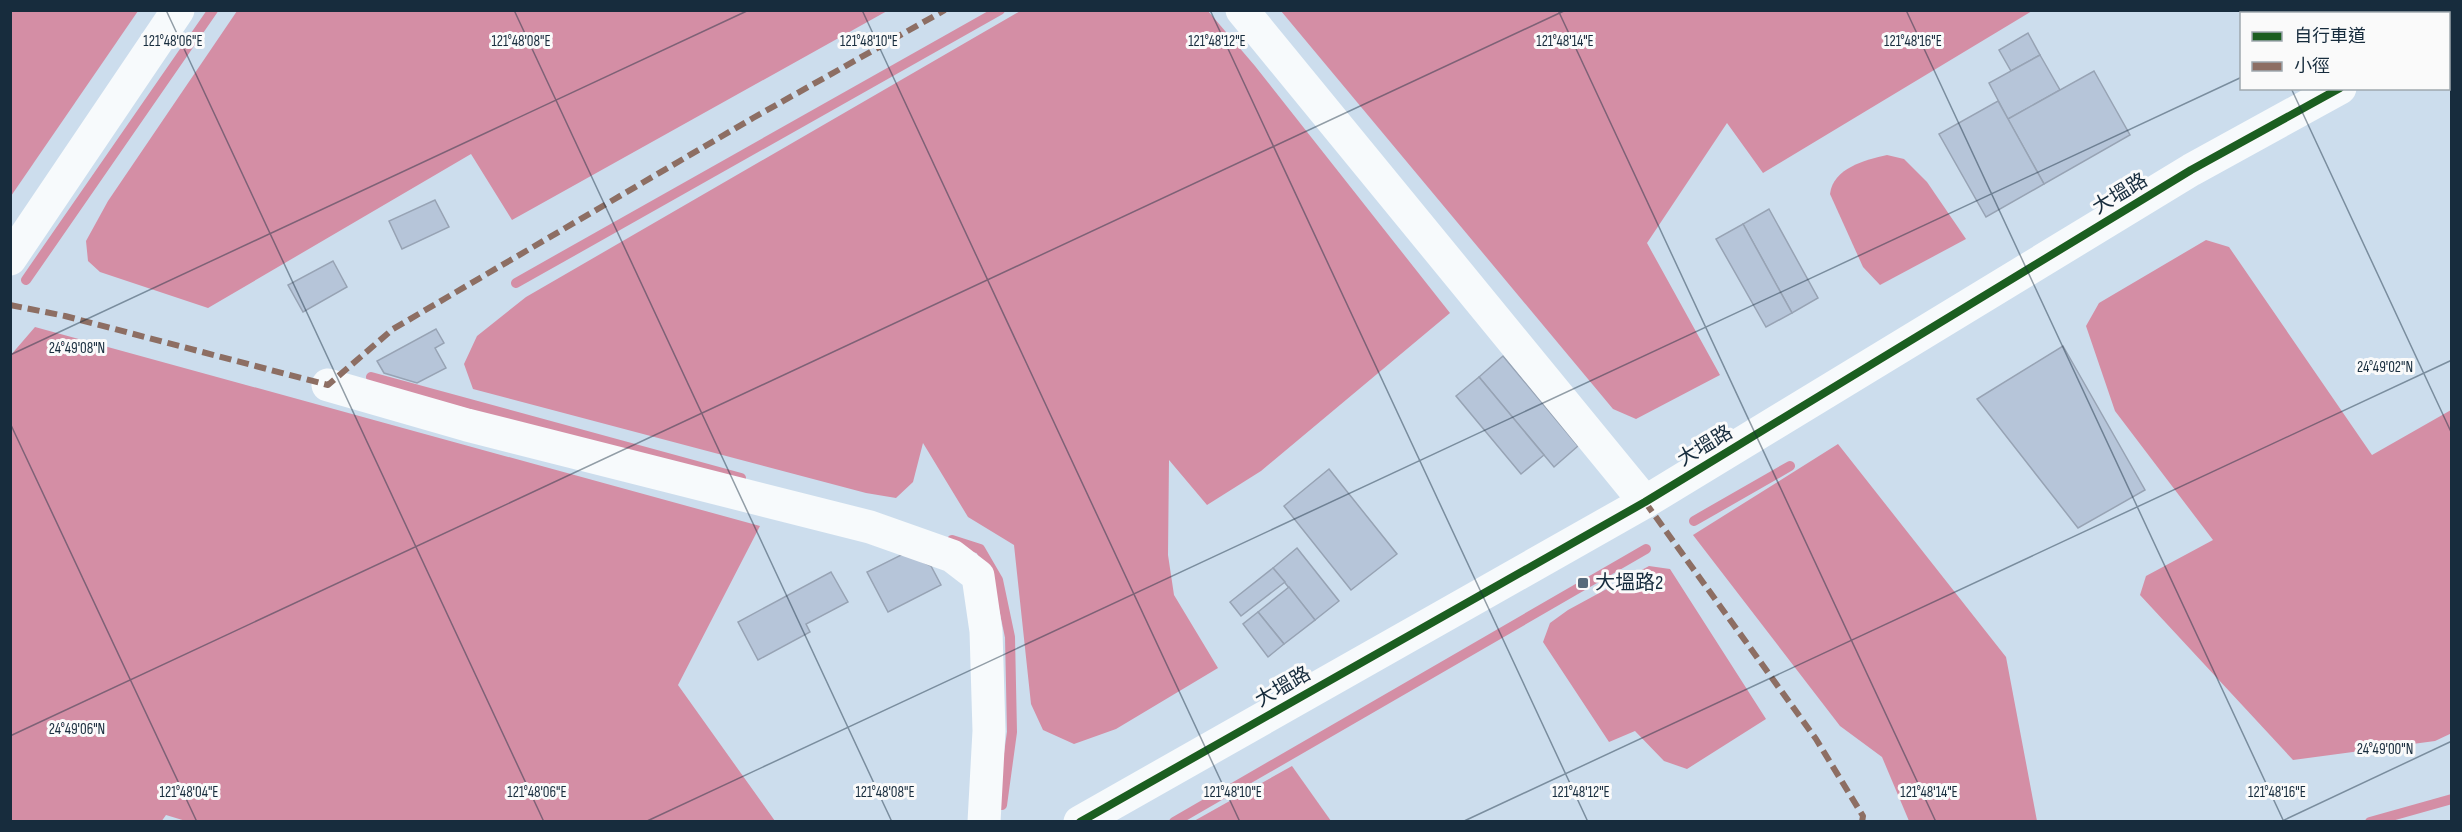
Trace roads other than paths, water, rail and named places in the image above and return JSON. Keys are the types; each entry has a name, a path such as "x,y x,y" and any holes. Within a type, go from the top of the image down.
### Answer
{"street":[{"path":"10,259 178,10"},
{"path":"1242,10 1645,502"},
{"name":"大塭路","path":"1080,822 1645,502 2191,170 2336,90"},
{"path":"328,385 467,425 870,527 952,556 978,576 986,631 989,731 984,822"}],"waterway":[{"path":"26,280 213,10"},
{"path":"516,283 1000,10"},
{"path":"371,377 741,478"},
{"path":"1694,521 1790,466"},
{"path":"952,540 980,549 998,580 1010,637 1012,732 1002,805"},
{"path":"1174,822 1646,549"},
{"path":"2370,822 2452,799"}],"place":[{"name":"大塭路2","path":"1583,583"}]}
